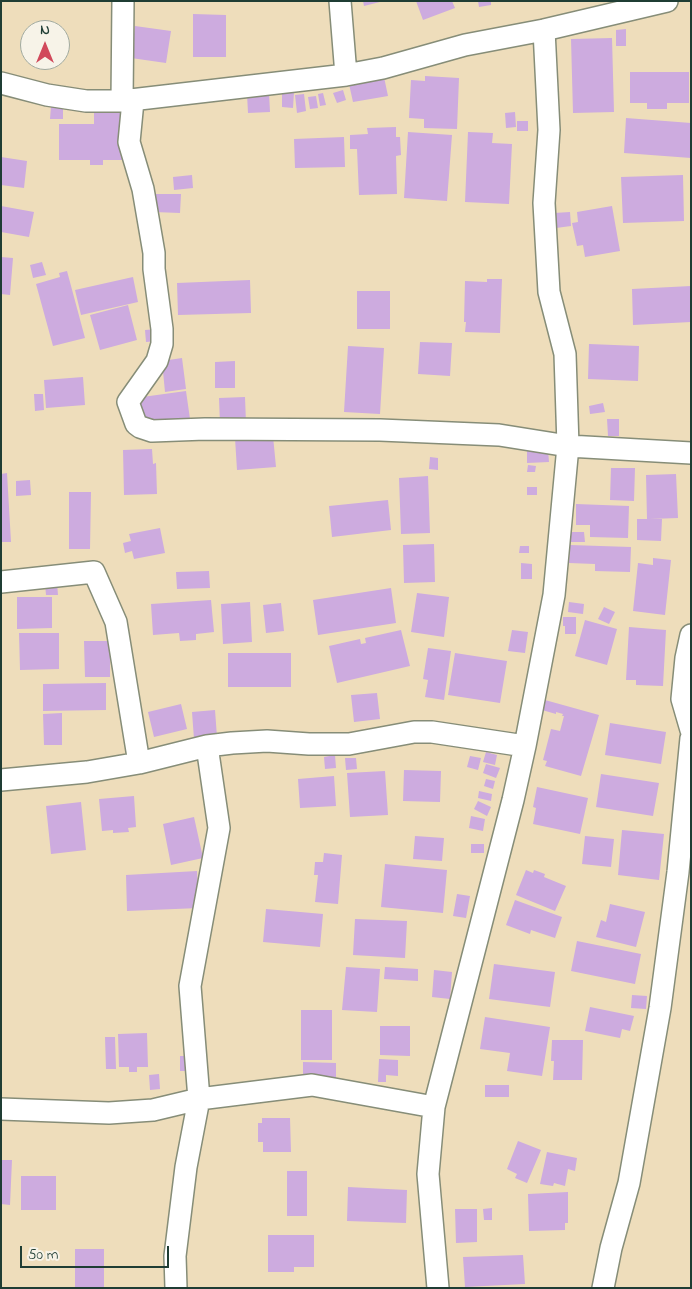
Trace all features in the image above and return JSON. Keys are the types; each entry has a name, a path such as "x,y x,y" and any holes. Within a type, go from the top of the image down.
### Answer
{"street":[{"path":"124,1 129,142 143,189 154,253 154,269 162,329 162,344 157,361 128,402 136,424 152,431 205,429 361,430 499,435 568,446 691,453"},
{"path":"340,1 346,75"},
{"path":"1,83 86,101 128,101 346,75 383,68 465,45 544,30 667,1"},
{"path":"438,1288 428,1174 434,1107 513,800 525,746 554,596 568,446 565,354 549,292 545,233 544,203 549,130 544,30"},
{"path":"1,582 94,572 116,622 140,762"},
{"path":"691,635 686,658 682,699 691,730"},
{"path":"1,780 87,772 207,746 267,741 349,744 414,732 432,732 525,746"},
{"path":"603,1288 629,1183 660,1008 678,872 691,738"},
{"path":"176,1288 175,1256 186,1167 199,1099 190,986 219,828 207,746"},
{"path":"1,1110 109,1113 153,1110 199,1099 312,1085 434,1107"}],"building":[{"path":"363,1 380,1 380,2 364,6"},
{"path":"416,1 452,1 455,8 423,20"},
{"path":"478,1 491,1 491,5 479,7"},
{"path":"193,14 226,15 226,57 193,57"},
{"path":"135,26 171,31 166,63 131,58"},
{"path":"626,29 626,46 616,46 616,30"},
{"path":"612,38 614,112 573,113 571,39"},
{"path":"630,72 689,72 689,103 667,103 667,109 647,109 647,103 630,103"},
{"path":"425,76 459,78 457,129 424,128 424,119 409,118 411,80 425,81"},
{"path":"384,77 388,96 353,102 349,84"},
{"path":"343,90 346,100 337,103 333,93"},
{"path":"282,92 294,92 293,108 282,107"},
{"path":"269,93 270,112 248,113 247,94"},
{"path":"323,93 326,105 320,106 318,94"},
{"path":"304,94 306,111 297,113 295,95"},
{"path":"316,96 318,108 310,109 308,97"},
{"path":"51,106 63,106 63,119 50,119"},
{"path":"94,110 123,110 123,160 103,160 103,165 90,165 90,160 59,160 59,124 94,124"},
{"path":"515,112 516,127 506,128 505,113"},
{"path":"626,118 691,123 691,158 624,153"},
{"path":"517,121 528,121 528,131 517,131"},
{"path":"396,127 396,137 400,137 401,155 396,156 397,194 359,195 357,149 350,149 350,135 368,134 367,128"},
{"path":"408,132 452,135 447,201 404,198"},
{"path":"468,132 493,133 492,143 512,144 509,204 465,202"},
{"path":"344,137 345,167 295,168 294,139"},
{"path":"1,157 27,161 24,188 1,185"},
{"path":"192,175 193,188 174,190 173,177"},
{"path":"683,175 684,221 623,223 621,177"},
{"path":"154,194 181,194 180,213 154,212"},
{"path":"1,206 34,212 29,237 1,232"},
{"path":"612,206 620,251 585,257 583,245 577,246 572,223 578,222 577,212"},
{"path":"570,212 571,226 556,228 554,213"},
{"path":"1,257 13,258 10,295 1,294"},
{"path":"42,262 46,275 33,278 30,265"},
{"path":"67,271 85,338 53,346 36,284 60,277 59,273"},
{"path":"133,277 138,302 81,315 75,290"},
{"path":"487,279 502,279 500,333 465,332 465,281 487,282"},
{"path":"250,280 251,313 178,315 177,283"},
{"path":"691,286 691,322 633,325 632,289"},
{"path":"357,291 390,291 390,329 357,329"},
{"path":"128,305 137,340 100,350 90,315"},
{"path":"157,329 158,341 146,342 145,330"},
{"path":"420,342 452,343 450,376 418,374"},
{"path":"589,344 639,346 638,381 588,379"},
{"path":"348,346 384,348 380,414 344,412"},
{"path":"182,358 186,389 165,392 162,361"},
{"path":"235,361 235,388 215,388 215,362"},
{"path":"83,377 85,405 46,408 44,380"},
{"path":"186,391 190,419 138,425 135,398"},
{"path":"34,394 43,394 44,410 35,411"},
{"path":"245,397 246,423 220,424 219,398"},
{"path":"603,403 605,412 590,414 589,406"},
{"path":"607,419 619,419 619,436 608,436"},
{"path":"273,436 276,467 237,470 235,438"},
{"path":"152,449 153,464 156,463 157,494 124,495 123,450"},
{"path":"548,450 549,462 527,463 527,451"},
{"path":"430,457 438,458 438,470 429,469"},
{"path":"528,465 536,466 535,472 527,472"},
{"path":"611,468 635,468 634,501 610,500"},
{"path":"7,473 11,542 1,542 1,474"},
{"path":"676,474 678,518 650,519 662,519 661,541 637,540 637,519 647,519 646,475"},
{"path":"428,476 430,533 401,534 399,478"},
{"path":"30,480 31,495 16,496 16,481"},
{"path":"527,487 537,487 537,495 527,495"},
{"path":"69,492 91,492 90,549 69,549"},
{"path":"388,500 391,530 332,537 329,506"},
{"path":"576,504 629,506 628,538 590,537 590,525 576,525"},
{"path":"160,528 165,553 134,559 132,551 125,553 123,543 131,541 129,534"},
{"path":"569,532 584,532 585,542 570,542"},
{"path":"434,544 435,582 404,583 403,545"},
{"path":"570,545 631,547 630,572 595,571 595,564 569,563"},
{"path":"520,546 529,546 529,553 519,553"},
{"path":"653,558 671,560 665,615 633,611 638,563 653,565"},
{"path":"521,563 532,564 532,579 521,579"},
{"path":"209,571 210,588 177,589 176,572"},
{"path":"57,583 58,595 46,595 45,584"},
{"path":"391,588 396,623 318,635 313,600"},
{"path":"417,593 449,597 444,637 411,632"},
{"path":"17,597 52,597 52,628 17,629"},
{"path":"211,600 214,632 196,634 196,640 180,641 179,633 153,635 151,604"},
{"path":"250,602 252,642 223,644 221,604"},
{"path":"569,602 584,604 583,614 568,612"},
{"path":"281,603 284,631 266,633 263,605"},
{"path":"604,607 615,612 609,624 598,619"},
{"path":"563,617 576,617 576,634 565,634"},
{"path":"585,620 617,629 607,665 575,656"},
{"path":"629,627 666,630 663,686 636,685 636,680 626,680"},
{"path":"401,630 410,666 337,683 329,646 360,639 361,644 366,643 365,638"},
{"path":"512,630 528,632 525,653 508,651"},
{"path":"19,633 59,633 59,669 20,670"},
{"path":"84,641 110,641 110,677 85,677"},
{"path":"428,648 451,651 444,700 425,697 428,680 423,679"},
{"path":"228,653 291,653 291,687 228,687"},
{"path":"455,653 507,661 500,703 448,695"},
{"path":"106,683 106,710 43,711 43,684"},
{"path":"377,693 380,719 354,722 351,695"},
{"path":"545,700 599,715 581,776 545,766 547,761 543,760 551,729 560,731 564,716 556,712 556,714 542,710"},
{"path":"181,704 187,729 154,737 148,712"},
{"path":"215,710 217,737 194,739 192,712"},
{"path":"62,713 62,745 44,745 43,714"},
{"path":"610,723 666,732 661,764 605,755"},
{"path":"486,752 497,755 495,765 483,762"},
{"path":"335,755 336,768 325,769 324,757"},
{"path":"470,756 481,758 478,770 467,767"},
{"path":"345,758 356,758 357,769 346,770"},
{"path":"486,764 500,768 496,778 483,773"},
{"path":"404,770 441,771 440,802 403,801"},
{"path":"385,771 388,815 350,817 347,773"},
{"path":"601,774 659,783 653,816 596,807"},
{"path":"334,776 336,806 300,808 298,779"},
{"path":"486,779 495,781 493,789 484,786"},
{"path":"537,787 588,798 580,834 533,824 536,808 533,807"},
{"path":"479,791 492,794 491,801 478,798"},
{"path":"134,796 136,827 128,828 129,832 113,833 113,830 102,831 99,799"},
{"path":"478,801 491,807 487,816 474,809"},
{"path":"81,802 86,850 51,854 46,806"},
{"path":"471,816 485,819 483,831 469,828"},
{"path":"194,817 203,858 171,865 163,824"},
{"path":"622,830 664,834 659,880 618,875"},
{"path":"415,836 444,838 442,861 413,859"},
{"path":"585,836 614,839 611,867 582,864"},
{"path":"471,844 484,844 484,853 471,853"},
{"path":"324,853 342,855 338,904 315,902 318,875 314,875 315,862 323,862"},
{"path":"385,864 447,870 443,913 381,907"},
{"path":"526,870 533,873 534,870 545,874 544,877 566,886 555,911 516,895"},
{"path":"197,871 199,908 127,911 126,875"},
{"path":"457,894 470,896 466,918 453,916"},
{"path":"515,900 562,917 555,938 531,930 530,934 506,925"},
{"path":"610,904 645,912 636,947 596,937 601,920 606,922"},
{"path":"266,909 323,914 320,947 263,942"},
{"path":"355,919 407,921 405,958 353,955"},
{"path":"577,941 641,954 635,984 571,971"},
{"path":"494,964 555,972 550,1007 489,999"},
{"path":"346,967 380,969 377,1012 342,1010"},
{"path":"385,967 418,969 418,981 384,979"},
{"path":"434,970 452,972 450,999 432,997"},
{"path":"632,995 647,996 646,1009 631,1008"},
{"path":"590,1007 634,1016 630,1031 622,1029 620,1038 585,1031"},
{"path":"301,1010 332,1010 332,1060 301,1060"},
{"path":"485,1017 550,1027 542,1076 507,1071 510,1053 480,1049"},
{"path":"380,1026 410,1026 410,1056 380,1055"},
{"path":"147,1033 148,1067 137,1067 137,1072 129,1072 129,1067 119,1067 118,1034"},
{"path":"105,1037 115,1037 116,1069 106,1069"},
{"path":"552,1040 583,1040 582,1080 553,1080 554,1061 551,1061"},
{"path":"180,1056 193,1056 193,1071 180,1071"},
{"path":"379,1059 398,1060 398,1076 386,1075 386,1082 378,1082"},
{"path":"303,1062 336,1063 336,1079 303,1078"},
{"path":"159,1074 160,1089 150,1090 149,1075"},
{"path":"485,1085 509,1085 509,1097 485,1097"},
{"path":"262,1118 290,1118 291,1152 263,1152 263,1142 258,1142 258,1123 262,1123"},
{"path":"518,1141 541,1150 527,1183 515,1178 517,1174 507,1169"},
{"path":"547,1152 577,1158 575,1171 568,1169 565,1186 554,1183 553,1186 540,1184"},
{"path":"1,1160 12,1160 10,1205 1,1204"},
{"path":"287,1171 307,1171 307,1216 287,1216"},
{"path":"21,1176 56,1176 56,1210 21,1210"},
{"path":"348,1187 407,1190 406,1223 347,1221"},
{"path":"568,1192 568,1223 565,1223 565,1230 529,1231 528,1194"},
{"path":"492,1208 492,1220 484,1220 483,1209"},
{"path":"455,1209 477,1209 477,1242 456,1243"},
{"path":"268,1235 314,1235 314,1267 294,1267 294,1272 268,1272"},
{"path":"75,1249 104,1249 104,1288 75,1288"},
{"path":"523,1255 525,1284 465,1287 463,1257"}]}
